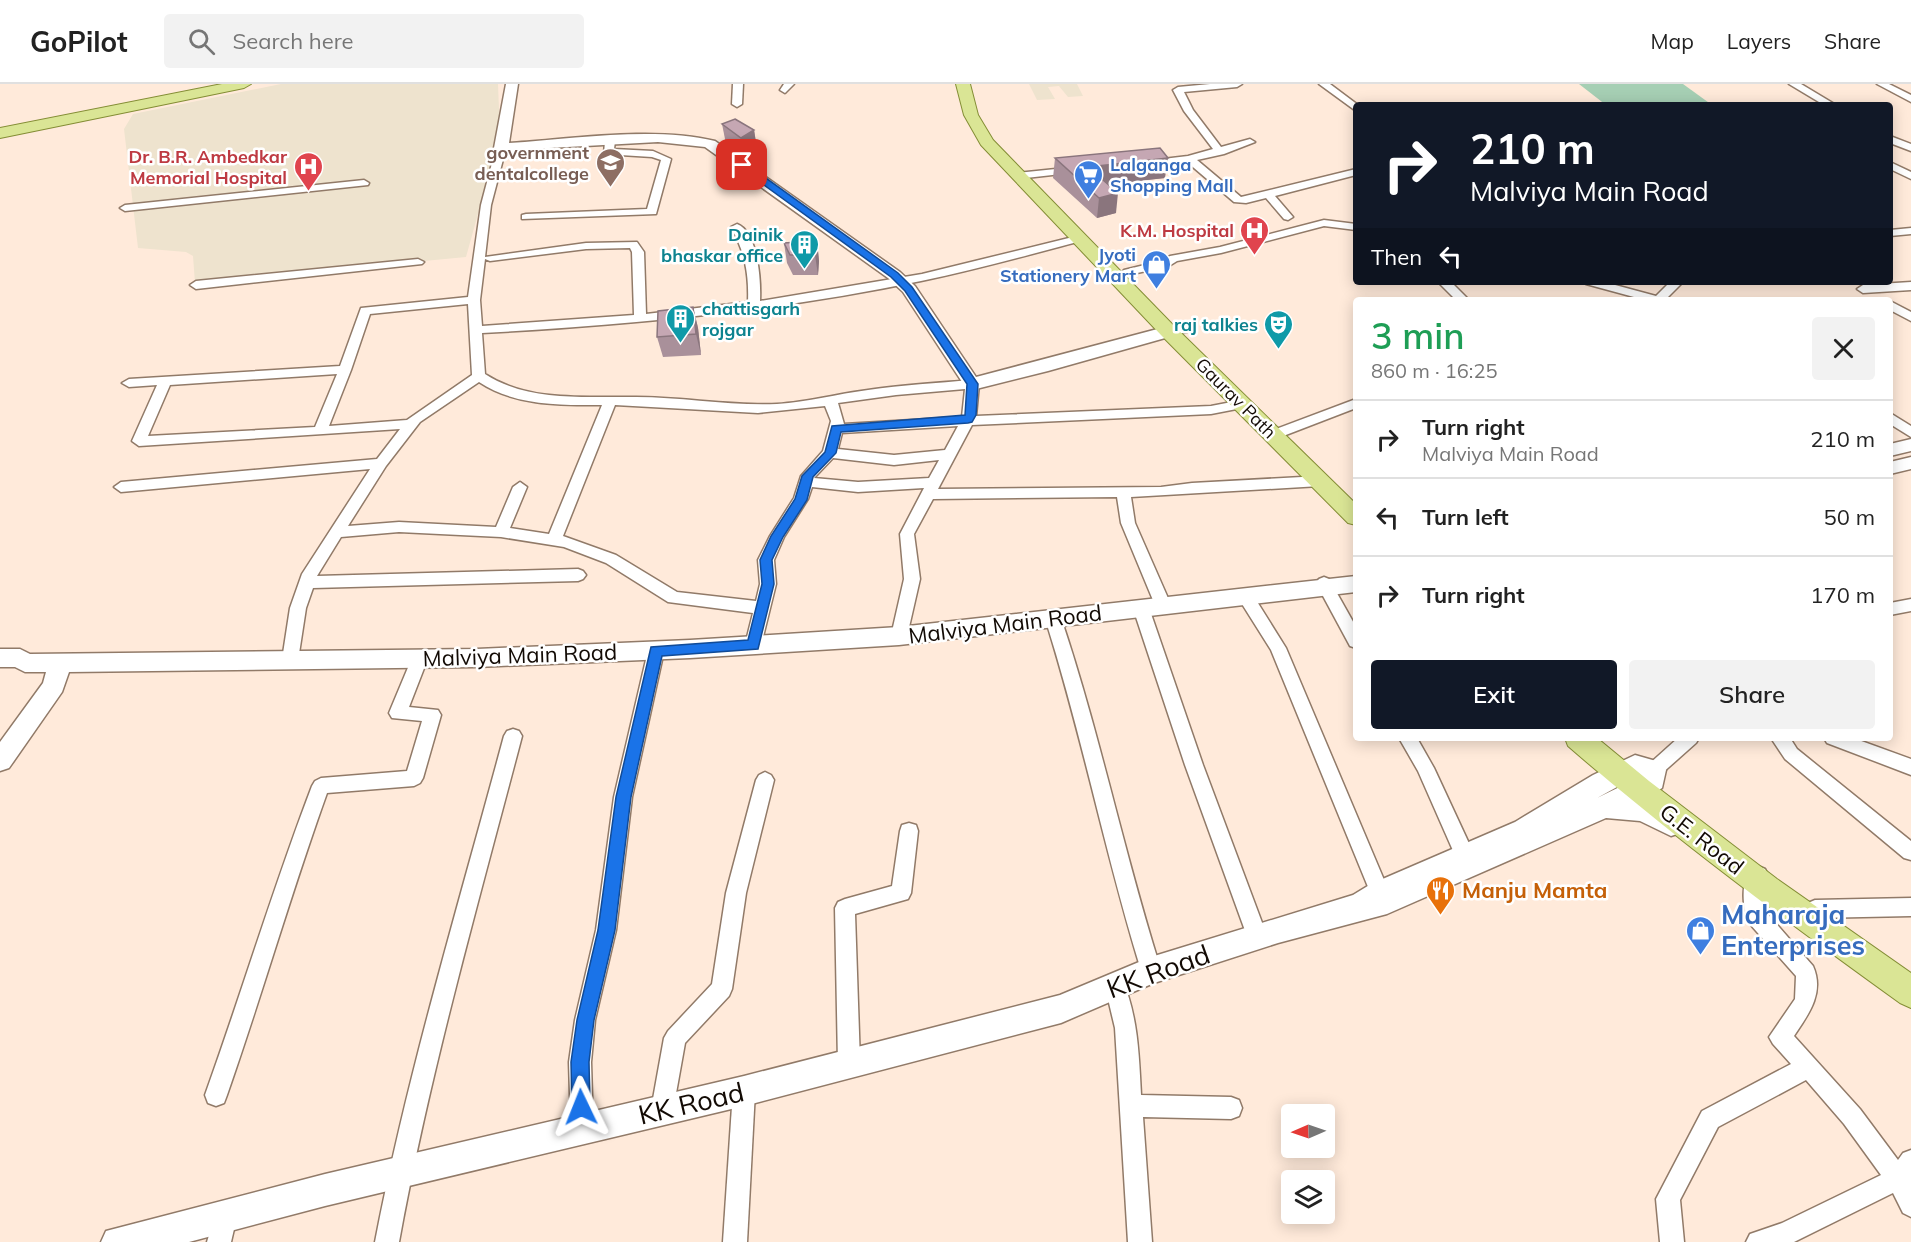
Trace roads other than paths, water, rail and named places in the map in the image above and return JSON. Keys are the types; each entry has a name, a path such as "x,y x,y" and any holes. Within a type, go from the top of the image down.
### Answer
{"main road":[{"path":"0,126 209,84"},
{"path":"0,133 244,84"},
{"name":"Gaurav Path","path":"963,84 971,115 986,142 1023,176 1077,239 1176,329 1242,404 1281,432 1320,481 1353,514"},
{"path":"982,84 987,114 1023,176 1128,272 1176,329 1281,432 1353,492"},
{"path":"1580,741 1628,782 1758,875 1815,909 1911,978"},
{"path":"1607,741 1628,782"},
{"name":"G.E. Road","path":"1628,782 1728,860 1758,875 1911,992"}],"street":[{"path":"512,84 507,148 496,206 477,360 479,376 490,385 507,392 564,399 773,408 972,384 1176,329"},
{"path":"482,330 474,300 483,223 511,141 521,84"},
{"path":"737,104 738,84"},
{"path":"1220,152 1189,111 1178,90 1237,84"},
{"path":"1324,84 1353,106"},
{"path":"1794,84 1826,102"},
{"path":"1882,84 1911,99"},
{"path":"507,148 669,138 710,144 804,209 909,289 972,384 968,420 907,534 912,579 899,636"},
{"path":"526,217 652,213 666,159 653,154 608,152 610,141"},
{"path":"1138,165 1190,159 1250,142"},
{"path":"1190,159 1238,200 1246,200 1353,173"},
{"path":"1893,167 1911,176"},
{"path":"1023,176 1086,170"},
{"path":"125,208 364,183"},
{"path":"1268,194 1288,217"},
{"path":"1128,272 1165,264 1174,258 1221,250 1324,223 1353,227"},
{"path":"737,227 748,245 755,268 754,306"},
{"path":"1893,233 1911,231"},
{"path":"482,330 640,318 754,306 902,282 1077,239"},
{"path":"490,258 586,246 633,244 638,252 640,318"},
{"path":"196,285 418,262"},
{"path":"1447,285 1459,297"},
{"path":"1600,285 1646,297"},
{"path":"1662,297 1674,285"},
{"path":"1856,285 1876,297"},
{"path":"1863,289 1911,286"},
{"path":"1616,297 1625,292"},
{"path":"320,431 345,370 365,311 474,300"},
{"path":"1893,307 1911,317"},
{"path":"129,383 345,370"},
{"path":"290,660 298,608 308,582 336,532 381,463 415,419 479,376"},
{"path":"165,381 139,441 410,424"},
{"path":"554,540 610,401"},
{"path":"753,645 768,584 766,560 777,536 801,500 808,476 830,453 838,421 830,401"},
{"path":"836,429 968,420 1211,410 1242,404"},
{"path":"1281,432 1353,404"},
{"path":"1893,419 1911,433"},
{"path":"1893,449 1911,445"},
{"path":"830,453 894,460 950,454"},
{"path":"121,487 381,463"},
{"path":"1893,467 1911,463"},
{"path":"806,482 858,488 1123,492 1320,481"},
{"path":"501,532 520,486"},
{"path":"1123,492 1128,523 1194,765 1257,936"},
{"path":"336,532 399,527 501,532 566,542 611,559 674,598 762,608"},
{"path":"308,582 578,575"},
{"path":"1325,585 1353,576"},
{"path":"1325,585 1353,584"},
{"path":"1325,585 1353,636"},
{"name":"Malviya Main Road","path":"0,658 20,658 25,663 60,663 477,658 656,651 899,636 1325,585"},
{"path":"1245,596 1278,648 1384,897"},
{"path":"1893,608 1911,605"},
{"path":"1053,618 1073,679 1126,891 1151,970"},
{"path":"582,1129 580,1062 585,1020 606,930 623,797 656,651"},
{"path":"216,1095 247,1007 290,868 321,786 414,778 432,715 398,713 420,657"},
{"path":"0,668 13,668 25,663"},
{"path":"0,761 54,686 60,663"},
{"path":"387,1242 400,1172 496,793 513,736"},
{"path":"1410,741 1425,768 1467,861"},
{"path":"1686,741 1628,782 1627,807 1649,812 1711,852 1728,860"},
{"path":"1782,741 1791,754 1911,852"},
{"path":"1841,741 1911,767"},
{"path":"662,1110 675,1038 722,989 736,893 765,780"},
{"name":"KK Road","path":"117,1242 222,1229 400,1172 744,1090 1060,1009 1151,970 1384,897 1467,861 1628,782"},
{"path":"849,1063 845,908 901,893 909,831"},
{"path":"1758,875 1756,916 1806,973 1805,1002 1780,1037 1905,1170 1911,1205"},
{"path":"1815,909 1911,907"},
{"path":"1115,986 1126,1028 1140,1242"},
{"path":"1672,1242 1668,1199 1710,1119 1808,1068"},
{"path":"735,1242 744,1090"},
{"path":"1132,1106 1231,1108"},
{"path":"1758,1242 1785,1234 1905,1170"}],"place":[{"name":"government dentalcollege","path":"610,188"},
{"name":"Dr. B.R. Ambedkar Memorial Hospital","path":"308,192"},
{"name":"Lalganga Shopping Mall","path":"1089,200"},
{"name":"K.M. Hospital","path":"1255,256"},
{"name":"Dainik bhaskar office","path":"804,270"},
{"name":"Jyoti Stationery Mart","path":"1157,290"},
{"name":"chattisgarh rojgar","path":"681,344"},
{"name":"raj talkies","path":"1279,350"},
{"name":"Manju Mamta","path":"1441,916"},
{"name":"Maharaja Enterprises","path":"1700,956"}]}
